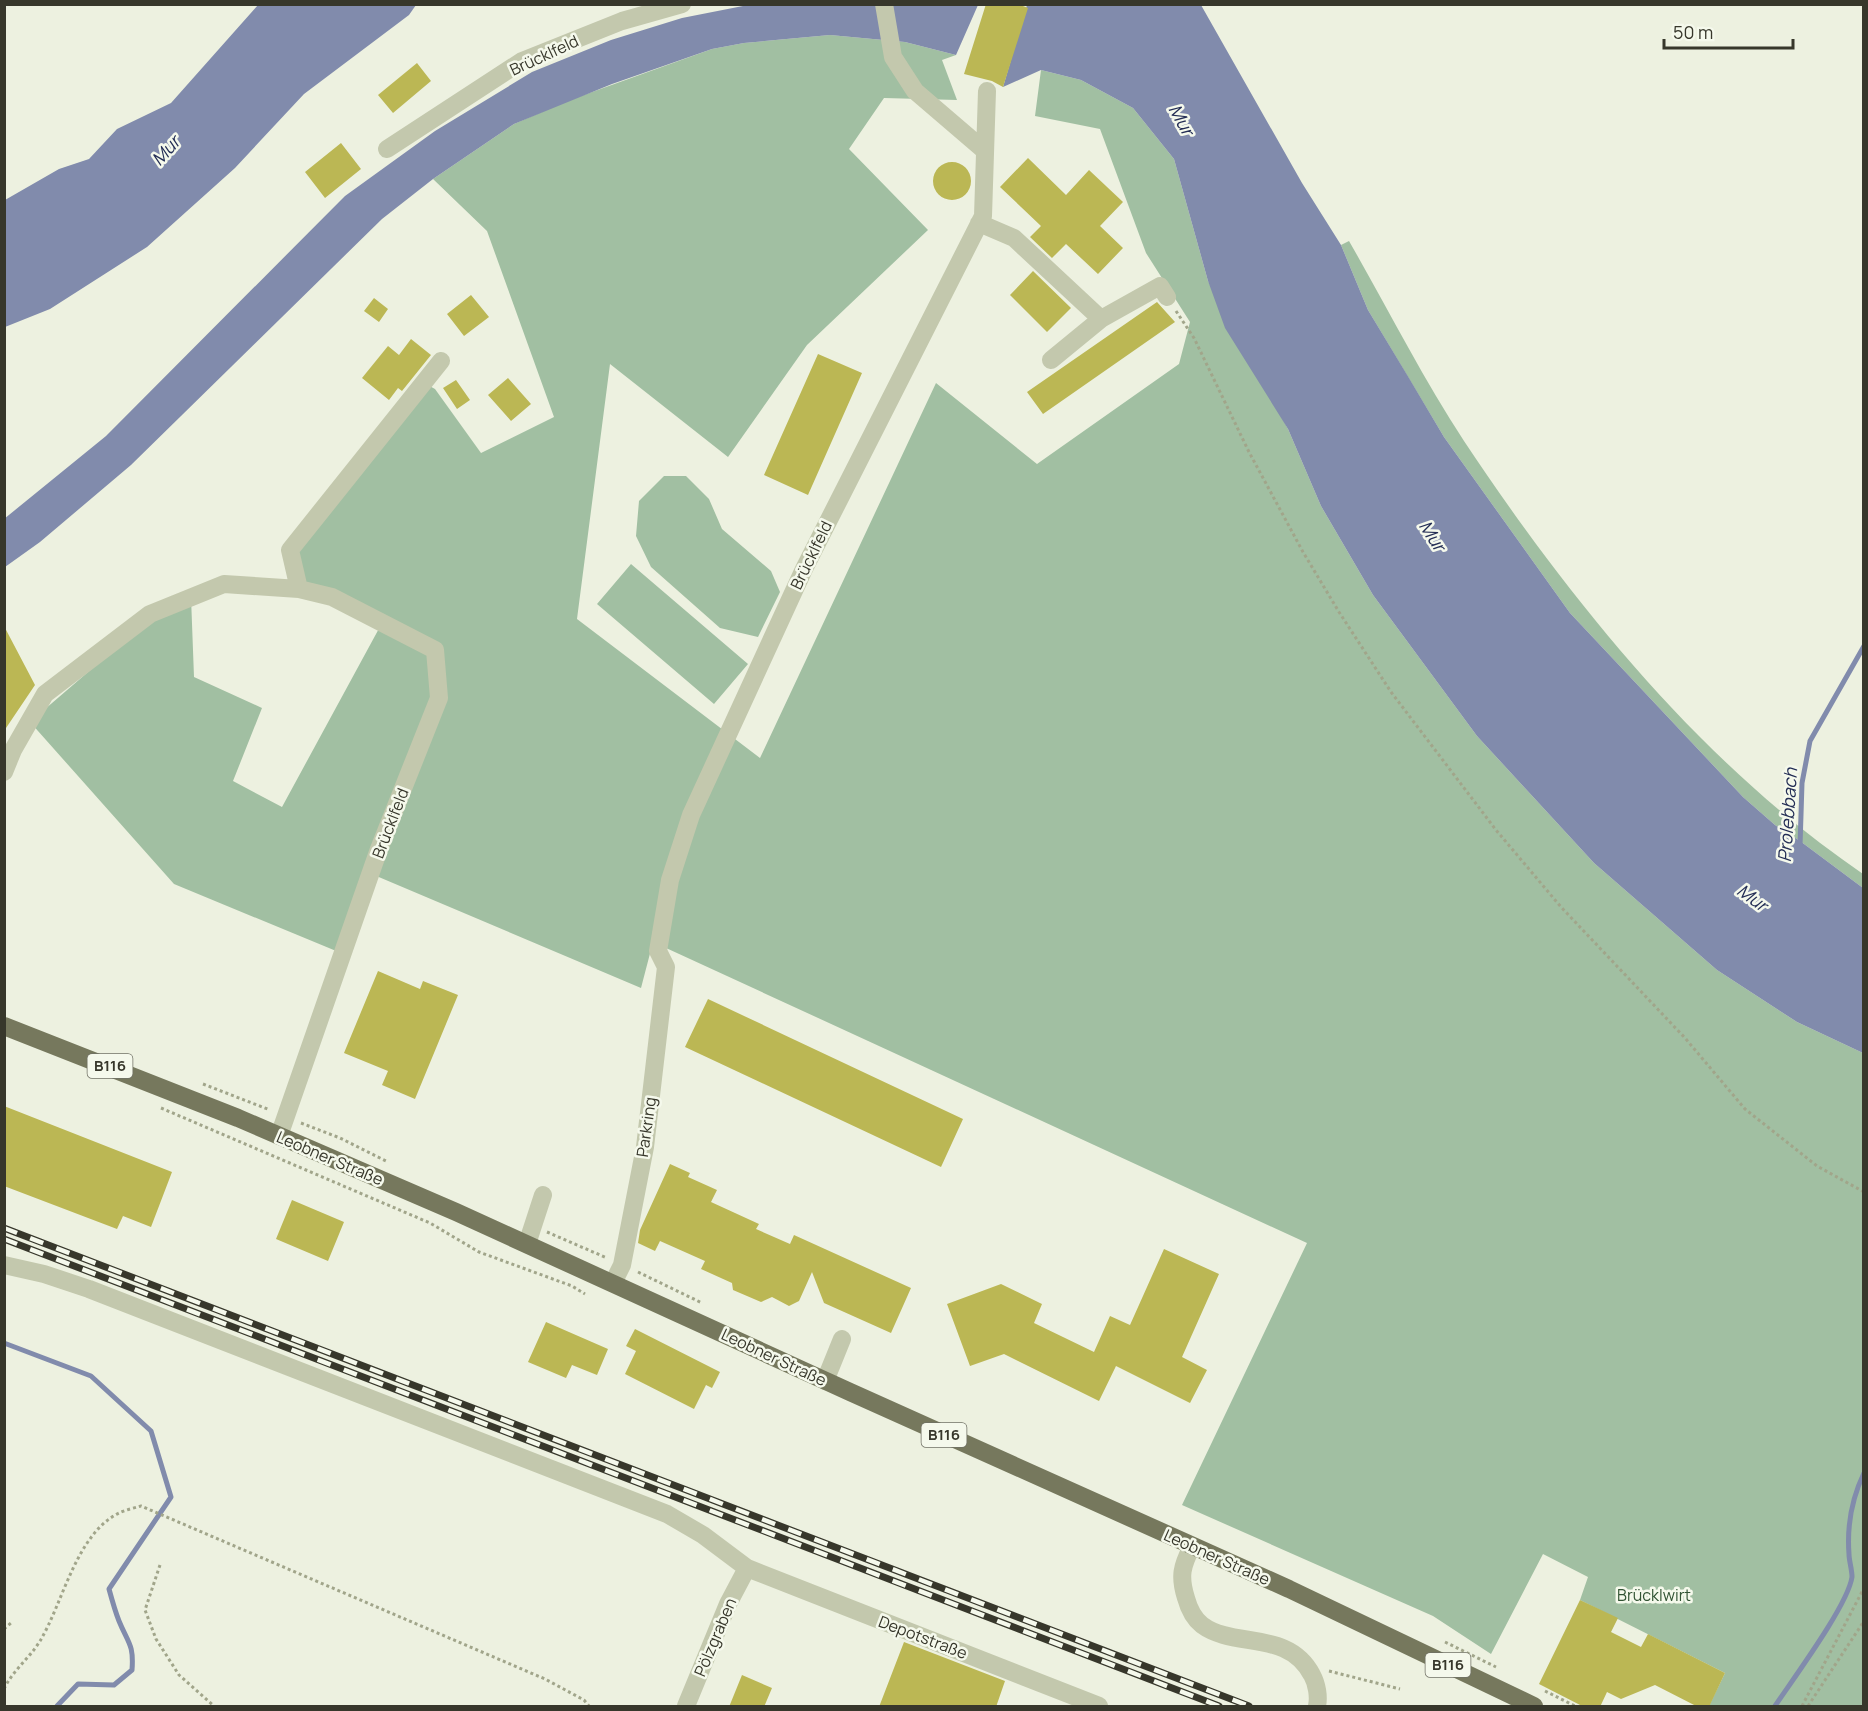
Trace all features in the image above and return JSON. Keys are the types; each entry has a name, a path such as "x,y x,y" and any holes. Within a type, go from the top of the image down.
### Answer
{"main road":[{"name":"Leobner Straße","path":"4,1026 279,1136 527,1244 1192,1546 1534,1707"}],"street":[{"name":"Brücklfeld","path":"387,149 522,61 622,21 682,4"},
{"path":"884,4 893,57 915,91 985,151"},
{"name":"Brücklfeld","path":"666,967 658,951 670,880 691,815 804,569 983,216 987,91"},
{"path":"979,223 1014,238 1101,319"},
{"path":"1051,360 1101,319 1160,286 1167,297"},
{"path":"299,589 290,550 441,361"},
{"name":"Brücklfeld","path":"4,772 13,750 45,694 150,614 224,584 299,589 332,597 435,650 439,698 380,849 279,1136"},
{"name":"Parkring","path":"613,1283 622,1265 645,1147 666,967"},
{"path":"527,1244 543,1195"},
{"name":"Depotstraße","path":"4,1265 44,1274 89,1289 668,1514 703,1535 747,1568 1099,1707"},
{"path":"825,1381 842,1339"},
{"path":"1192,1546 1182,1567 1184,1591 1190,1612 1203,1626 1287,1650 1307,1665 1315,1681 1317,1707"},
{"name":"Pölzgraben","path":"686,1707 728,1604 747,1568"}],"path":[{"path":"1167,297 1194,338 1249,452 1302,552 1391,692 1496,830 1561,907 1685,1038 1745,1109 1817,1166 1863,1192"},
{"path":"151,1104 377,1203 430,1223 479,1252 562,1282 585,1294"},
{"path":"4,1689 11,1673 39,1642 74,1567 100,1526 119,1513 141,1506 545,1679 584,1700 590,1707"},
{"path":"160,1565 145,1610 156,1639 179,1675 214,1707"},
{"path":"1802,1707 1863,1588"},
{"path":"1808,1707 1863,1621"},
{"path":"4,1629 12,1622"},
{"path":"1307,1665 1400,1689"}],"green space":[{"path":"830,35 905,42 956,55 942,60 957,100 884,98 849,149 928,230 807,345 728,457 610,364 577,619 760,758 936,383 1037,464 1179,364 1190,322 1146,253 1100,129 1035,116 1041,70 1081,80 1133,108 1174,159 1208,281 1288,429 1321,506 1373,595 1477,736 1594,863 1717,970 1797,1022 1863,1053 1863,1706 1709,1706 1725,1673 1580,1600 1588,1577 1543,1554 1491,1654 1433,1616 1182,1505 1307,1243 653,942 641,988 374,875 341,953 174,884 30,722 160,610 191,597 194,677 262,708 233,781 282,807 382,623 299,589 290,550 424,383 435,389 481,453 554,417 487,231 433,179 514,124 567,101 712,49 744,43"},
{"path":"1349,241 1419,367 1464,441 1505,501 1595,620 1695,732 1748,783 1804,831 1863,874 1863,888 1775,825 1743,797 1570,613 1444,437 1368,310 1341,245"},
{"path":"664,476 686,476 709,499 722,529 771,571 780,592 758,637 720,628 651,567 636,536 639,501"},
{"path":"631,564 748,664 714,704 597,604"}],"water":[{"name":"Mur","path":"258,5 416,5 409,15 304,94 235,168 147,247 50,309 5,327 5,200 59,169 89,159 117,129 171,103"},
{"path":"748,5 978,5 956,55 905,42 830,35 744,43 712,49 612,84 514,124 433,179 382,219 131,465 40,542 5,567 4,519 106,436 345,196 435,131 532,72 611,40 682,18"},
{"name":"Mur","path":"1027,5 1201,5 1302,183 1341,245 1368,310 1444,437 1570,613 1743,797 1775,825 1863,888 1863,1053 1797,1022 1717,970 1594,863 1477,736 1373,595 1321,506 1288,429 1225,328 1208,281 1174,159 1133,108 1081,80 1041,70 1003,87"}],"building":[{"path":"986,4 1018,4 1028,8 1003,87 992,81 964,74"},
{"path":"417,63 431,81 393,113 378,95"},
{"path":"341,143 361,169 325,198 305,172"},
{"path":"1028,158 1066,195 1089,170 1123,202 1100,226 1123,248 1098,274 1066,244 1052,258 1030,237 1041,226 1000,187"},
{"path":"952,162 966,167 971,181 966,195 952,200 938,195 933,181 938,167"},
{"path":"1033,271 1071,308 1047,332 1010,295"},
{"path":"471,295 489,317 464,336 447,314"},
{"path":"374,298 388,309 379,322 364,311"},
{"path":"1157,302 1175,322 1043,414 1027,392"},
{"path":"411,339 431,355 402,391 398,388 389,400 362,378 388,346 399,355"},
{"path":"818,354 862,373 808,495 764,475"},
{"path":"508,378 531,404 511,421 488,395"},
{"path":"456,380 470,400 457,409 443,388"},
{"path":"4,626 35,685 4,731"},
{"path":"378,971 420,989 423,981 458,995 415,1099 382,1085 388,1071 344,1053"},
{"path":"708,999 963,1119 941,1167 685,1047"},
{"path":"4,1106 172,1172 151,1227 123,1216 117,1229 4,1186"},
{"path":"670,1164 690,1173 688,1177 717,1190 711,1202 759,1224 756,1229 790,1244 794,1235 911,1288 891,1333 824,1303 812,1272 799,1301 789,1306 772,1297 761,1302 733,1290 732,1283 701,1269 705,1261 660,1241 655,1251 638,1243 640,1230"},
{"path":"292,1200 344,1222 328,1261 276,1239"},
{"path":"1164,1249 1219,1274 1182,1357 1207,1370 1190,1403 1116,1366 1099,1401 1004,1354 970,1366 947,1304 1001,1284 1042,1304 1034,1323 1094,1352 1110,1316 1130,1325"},
{"path":"546,1322 608,1349 597,1375 572,1365 566,1378 528,1362"},
{"path":"635,1329 720,1372 712,1388 706,1385 694,1409 625,1374 636,1351 626,1346"},
{"name":"Brücklwirt","path":"1580,1600 1618,1618 1611,1632 1641,1647 1648,1634 1725,1673 1709,1707 1698,1707 1655,1685 1621,1699 1607,1692 1600,1707 1584,1707 1539,1684"},
{"path":"904,1642 1005,1681 996,1707 879,1707"},
{"path":"742,1675 772,1688 764,1707 729,1707"}],"waterway":[{"name":"Prolebbach","path":"1800,846 1802,783 1810,741 1864,646"},
{"path":"4,1343 91,1376 151,1431 171,1497 109,1589 130,1644 132,1670 114,1685 78,1684 57,1706"},
{"path":"1775,1706 1831,1623 1848,1589 1852,1577 1849,1554 1850,1523 1853,1502 1864,1473"}],"railway":[{"path":"4,1228 1249,1706"},
{"path":"4,1239 1219,1706"}]}
